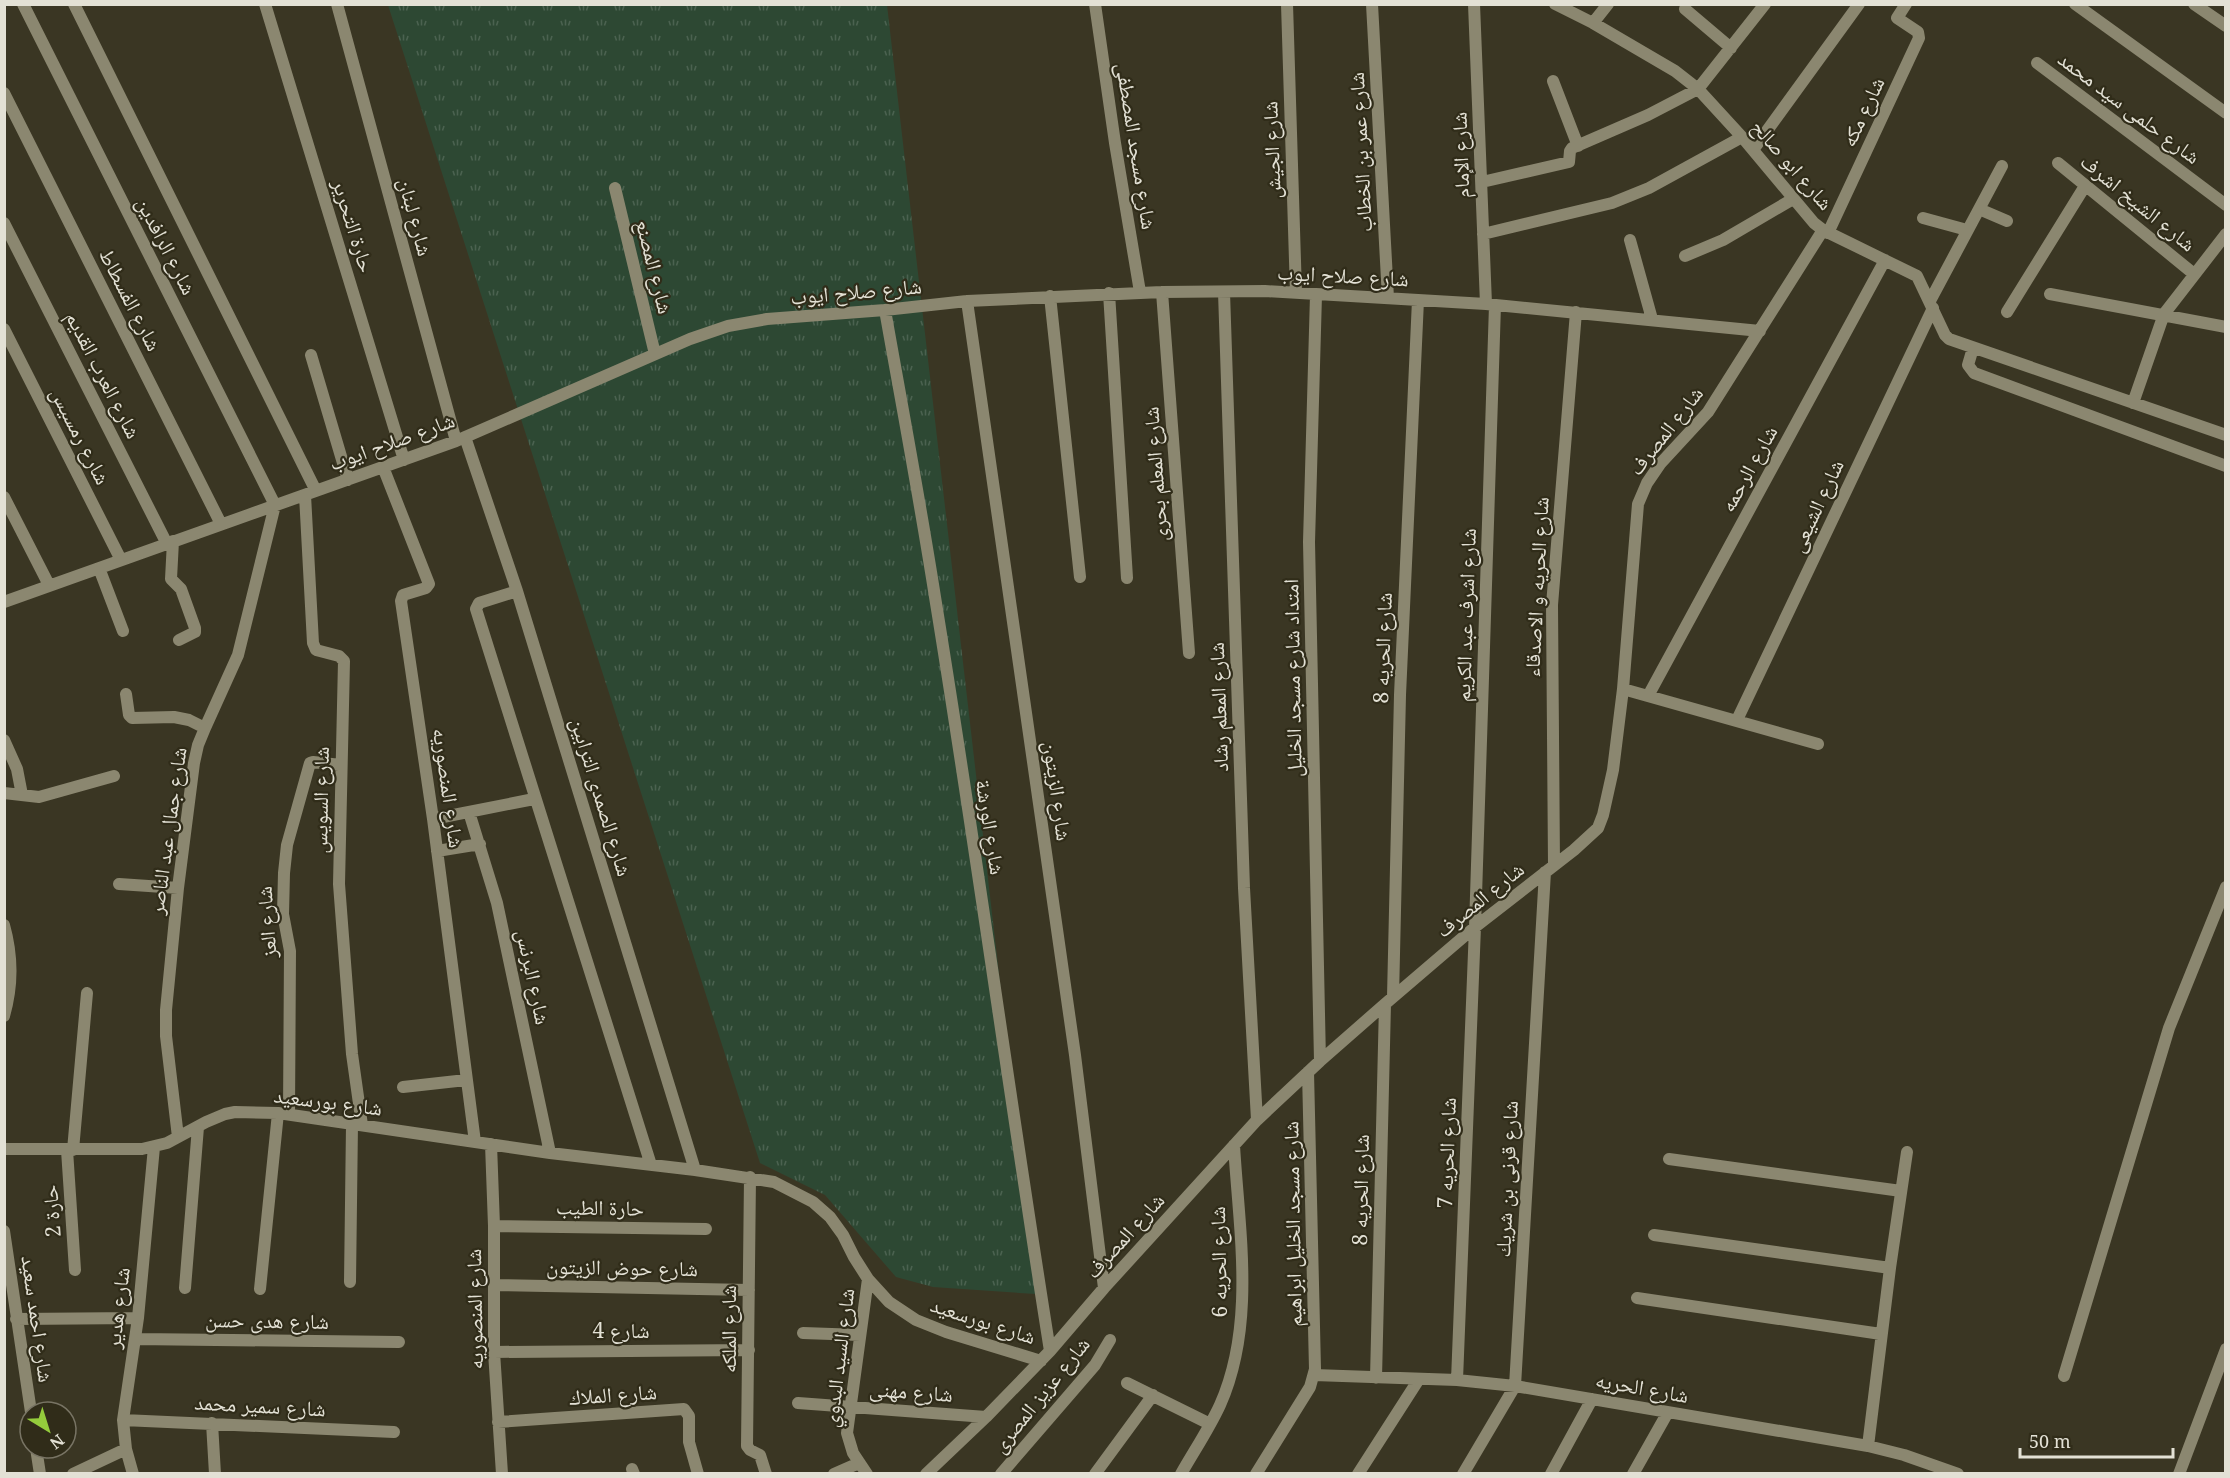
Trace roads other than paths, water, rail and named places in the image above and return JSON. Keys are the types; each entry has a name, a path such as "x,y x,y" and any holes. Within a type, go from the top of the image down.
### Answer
{"street":[{"name":"شارع الرافدين","path":"23,4 274,506"},
{"path":"74,4 310,493"},
{"name":"حارة التحرير","path":"265,4 404,460"},
{"name":"شارع لبنان","path":"337,4 461,439"},
{"name":"شارع مسجد المصطفى","path":"1095,4 1140,292"},
{"name":"شارع الجيش","path":"1287,4 1296,293"},
{"name":"شارع عمر بن الخطاب","path":"1372,4 1388,298"},
{"name":"شارع الإمام","path":"1474,4 1484,234 1491,304"},
{"name":"شارع ابو صالح","path":"1555,4 1593,23 1675,71 1698,89 1742,137 1814,223 1917,276 1944,335 1949,339 2226,435"},
{"path":"1593,23 1608,4"},
{"path":"1482,182 1569,162 1571,150 1578,146 1648,116 1698,89 1765,4"},
{"path":"1753,150 1859,4"},
{"name":"شارع مكه","path":"1826,231 1919,38 1918,32 1900,22 1898,16 1906,4"},
{"path":"2075,4 2226,113"},
{"path":"2194,4 2226,26"},
{"path":"1685,9 1731,48"},
{"name":"شارع حلمى سيد محمد","path":"2037,63 2226,206"},
{"path":"1553,81 1578,146"},
{"name":"شارع الفسطاط","path":"4,93 221,525"},
{"path":"1484,234 1612,202 1649,188 1742,137"},
{"name":"شارع الشيخ اشرف","path":"2058,163 2194,274"},
{"name":"شارع الشيعى","path":"1737,720 1931,305 1967,230 2002,166"},
{"path":"2007,312 2085,186"},
{"name":"شارع المصنع","path":"615,188 655,354"},
{"path":"1685,256 1723,240 1793,200"},
{"path":"1978,209 2007,222"},
{"path":"1923,218 1967,230"},
{"name":"شارع العرب القديم","path":"4,223 170,543"},
{"name":"شارع المصرف","path":"926,1473 1041,1361 1104,1288 1257,1120 1320,1060 1389,1000 1598,828 1603,816 1613,770 1623,689 1638,504 1647,483 1660,464 1708,412 1826,231"},
{"path":"2133,403 2164,314 2226,234"},
{"path":"1630,240 1652,319"},
{"name":"شارع الرحمه","path":"1648,696 1885,260"},
{"name":"شارع صلاح ايوب","path":"4,602 461,439 690,339 728,326 767,319 1050,296 1140,292 1224,292 1296,293 1491,304 1760,331"},
{"name":"شارع المعلم بحرى","path":"1162,292 1189,653"},
{"name":"شارع المعلم رشاد","path":"1224,292 1244,888 1257,1120"},
{"path":"1109,293 1127,578"},
{"path":"2050,294 2226,327"},
{"name":"امتداد شارع مسجد الخليل","path":"1316,295 1309,542 1320,1060"},
{"path":"1050,296 1080,576"},
{"name":"شارع الحريه 8","path":"1376,1378 1400,695 1418,300"},
{"name":"شارع الزيتون","path":"967,301 1075,1055 1104,1288"},
{"name":"شارع اشرف عبد الكريم","path":"1475,927 1491,304"},
{"name":"شارع الورشة","path":"885,310 935,597 1050,1351"},
{"name":"شارع الحريه و الاصدقاء","path":"1550,869 1552,605 1576,312"},
{"name":"شارع رمسيس","path":"4,330 121,560"},
{"path":"1973,348 1968,365 1974,373 2226,466"},
{"path":"311,355 348,480"},
{"name":"شارع الصمدى الترابين","path":"461,439 517,591 695,1170"},
{"name":"شارع المنصوريه","path":"383,467 429,584 426,588 406,593 401,598 433,819 475,1142"},
{"name":"شارع السويس","path":"310,493 313,643 316,650 339,656 344,661 340,895 357,1124 350,1282"},
{"path":"4,497 49,585"},
{"name":"شارع جمال عبد الناصر","path":"178,1137 166,1036 166,1010 178,888 194,763 198,745 238,655 274,506"},
{"path":"170,543 171,579 181,590 195,627 192,635 179,640"},
{"path":"99,568 123,631"},
{"path":"517,591 479,603 476,609 651,1165"},
{"path":"1623,689 1818,744"},
{"path":"126,694 129,715 132,718 174,717 189,720 205,728"},
{"path":"4,740 17,769 22,795"},
{"name":"شارع العز","path":"260,1289 283,1114 290,951 283,914 285,859 310,763 341,765"},
{"path":"4,794 39,797 114,776"},
{"path":"433,819 534,799"},
{"name":"شارع البرنس","path":"469,812 498,903 550,1153"},
{"path":"437,851 480,844"},
{"name":"شارع قرنى بن شريك","path":"1463,1473 1515,1386 1550,869"},
{"path":"119,884 178,888"},
{"path":"2064,1376 2169,1028 2226,887"},
{"path":"4,925 12,969 10,994 4,1017"},
{"name":"شارع الحريه 7","path":"1457,1380 1475,927"},
{"name":"حارة 2","path":"75,1270 70,1150 87,993"},
{"name":"شارع مسجد الخليل ابراهيم","path":"1308,1072 1316,1362 1314,1375"},
{"path":"403,1087 466,1080"},
{"name":"شارع بورسعيد","path":"4,1149 131,1151 154,1147 216,1117 235,1112 283,1114 550,1153 750,1177 774,1182 813,1202 830,1217 843,1235 868,1279 889,1302 916,1320 946,1332 1041,1361"},
{"path":"185,1288 198,1127"},
{"name":"شارع المنصوريه","path":"491,1144 494,1226 494,1352 502,1473"},
{"name":"شارع الحريه 6","path":"1181,1473 1210,1424 1225,1390 1236,1354 1243,1296 1234,1145"},
{"name":"شارع هدير","path":"133,1473 126,1449 123,1420 138,1318 154,1147"},
{"path":"1868,1446 1881,1334 1907,1152"},
{"path":"1669,1159 1901,1191"},
{"name":"شارع الملكه","path":"750,1177 747,1446 760,1455 766,1473"},
{"name":"حارة الطيب","path":"494,1226 706,1229"},
{"name":"شارع احمد سعيد","path":"4,1231 29,1400"},
{"path":"1654,1234 1890,1268"},
{"name":"شارع السيد البدوي","path":"867,1473 853,1453 847,1433 868,1279"},
{"name":"شارع حوض الزيتون","path":"494,1286 749,1290"},
{"path":"1637,1298 1881,1334"},
{"path":"16,1319 138,1318"},
{"path":"803,1333 860,1335"},
{"name":"شارع هدى حسن","path":"135,1339 399,1342"},
{"name":"شارع عزيز المصرى","path":"1001,1473 1095,1365 1110,1340"},
{"path":"2179,1473 2226,1349"},
{"name":"شارع 4","path":"494,1352 749,1350"},
{"path":"1256,1473 1310,1387 1314,1375"},
{"name":"شارع الحريه","path":"1314,1375 1457,1380 1515,1386 1868,1446 1958,1473"},
{"path":"1358,1473 1419,1379"},
{"path":"1127,1383 1210,1424"},
{"path":"1095,1473 1152,1395"},
{"path":"1551,1473 1592,1399"},
{"name":"شارع مهنى","path":"798,1403 986,1417"},
{"name":"شارع الملاك","path":"498,1422 684,1409 689,1416 688,1430 698,1473"},
{"path":"1633,1473 1668,1412"},
{"name":"شارع سمير محمد","path":"123,1420 394,1432"},
{"path":"212,1423 216,1473"},
{"path":"73,1473 126,1449"},
{"path":"834,1473 859,1463"}]}
